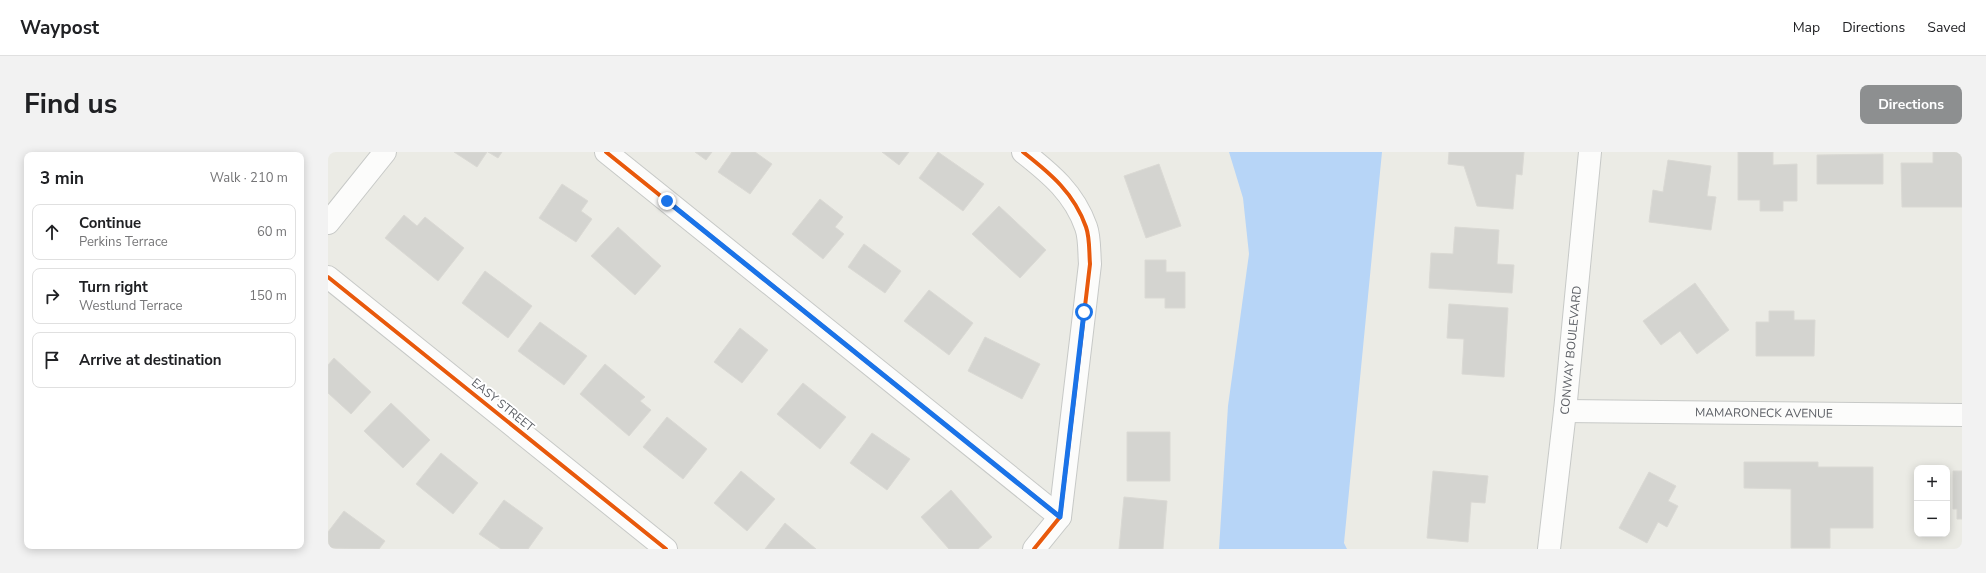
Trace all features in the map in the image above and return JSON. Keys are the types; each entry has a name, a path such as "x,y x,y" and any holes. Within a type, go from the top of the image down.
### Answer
{"street":[{"path":"328,223 385,152"},
{"path":"606,152 1060,517"},
{"path":"1023,152 1051,174 1071,195 1087,228 1090,264 1060,517 1034,549"},
{"name":"CONWAY BOULEVARD","path":"1549,549 1565,411 1590,152"},
{"name":"EASY STREET","path":"328,278 666,549"},
{"name":"MAMARONECK AVENUE","path":"1565,411 1962,415"}],"water":[{"path":"1229,152 1382,152 1344,543 1347,549 1219,549 1228,406 1249,254 1243,198"}],"building":[{"path":"454,152 487,152 477,167"},
{"path":"488,152 502,152 498,158"},
{"path":"695,152 712,152 706,160"},
{"path":"732,152 755,152 772,164 750,194 718,172"},
{"path":"882,152 909,152 899,165"},
{"path":"938,152 984,184 963,211 919,178"},
{"path":"1449,152 1524,152 1522,175 1516,174 1513,209 1477,206 1464,166 1448,164"},
{"path":"1738,152 1773,152 1773,165 1797,164 1797,201 1783,201 1783,211 1760,211 1760,200 1738,200"},
{"path":"1933,152 1962,152 1962,207 1902,207 1901,163 1933,163"},
{"path":"1883,154 1883,184 1817,184 1817,155"},
{"path":"1668,160 1711,166 1707,196 1716,197 1711,230 1649,222 1653,190 1663,192"},
{"path":"1159,164 1181,226 1146,238 1124,176"},
{"path":"562,184 588,201 581,211 592,219 576,242 539,218"},
{"path":"820,199 843,217 835,227 844,234 823,259 792,234"},
{"path":"999,206 1046,250 1020,278 972,234"},
{"path":"404,215 417,226 425,217 464,248 438,281 385,238"},
{"path":"618,227 661,266 635,295 591,256"},
{"path":"1455,227 1499,230 1497,264 1514,265 1512,293 1429,288 1431,253 1453,254"},
{"path":"864,244 901,271 885,293 848,267"},
{"path":"1145,260 1166,260 1166,272 1185,272 1185,308 1165,308 1165,298 1145,298"},
{"path":"485,271 532,306 508,338 462,303"},
{"path":"1695,283 1729,330 1697,354 1680,331 1661,345 1643,321"},
{"path":"929,290 973,323 949,355 904,321"},
{"path":"1449,304 1508,308 1504,377 1462,374 1464,339 1447,338"},
{"path":"1769,311 1794,311 1794,320 1815,320 1814,356 1756,356 1756,322 1769,322"},
{"path":"540,322 587,356 564,385 518,351"},
{"path":"740,328 768,350 742,383 714,362"},
{"path":"985,337 1040,364 1022,399 968,371"},
{"path":"334,358 371,392 351,414 328,393 328,365"},
{"path":"605,364 645,397 640,401 651,410 629,436 580,394"},
{"path":"803,383 846,417 820,449 777,414"},
{"path":"391,403 430,440 403,468 364,431"},
{"path":"667,417 707,449 683,479 643,447"},
{"path":"1127,432 1170,432 1170,481 1127,481"},
{"path":"872,433 910,459 887,490 850,463"},
{"path":"441,453 478,483 453,514 416,484"},
{"path":"1744,462 1818,462 1818,467 1873,467 1873,528 1830,528 1830,548 1791,548 1791,489 1744,488"},
{"path":"741,471 775,499 747,531 714,503"},
{"path":"1433,471 1488,476 1485,503 1471,502 1468,542 1427,538"},
{"path":"1953,471 1962,471 1962,519 1957,519 1957,509 1953,509"},
{"path":"1649,472 1676,486 1668,501 1678,506 1667,527 1658,522 1647,543 1619,528"},
{"path":"951,490 992,537 978,549 949,549 921,517"},
{"path":"1124,497 1167,501 1163,549 1119,549"},
{"path":"504,500 543,528 528,549 501,549 479,534"},
{"path":"344,511 385,541 379,549 328,548 328,532"},
{"path":"785,523 816,549 765,549"}],"cycle path":[{"path":"606,152 1060,517"},
{"path":"1023,152 1052,176 1075,204 1086,227 1089,241 1090,264 1060,517 1034,549"},
{"path":"328,277 666,549"}],"route":[{"path":"667,201 1060,517 1084,312"}]}
